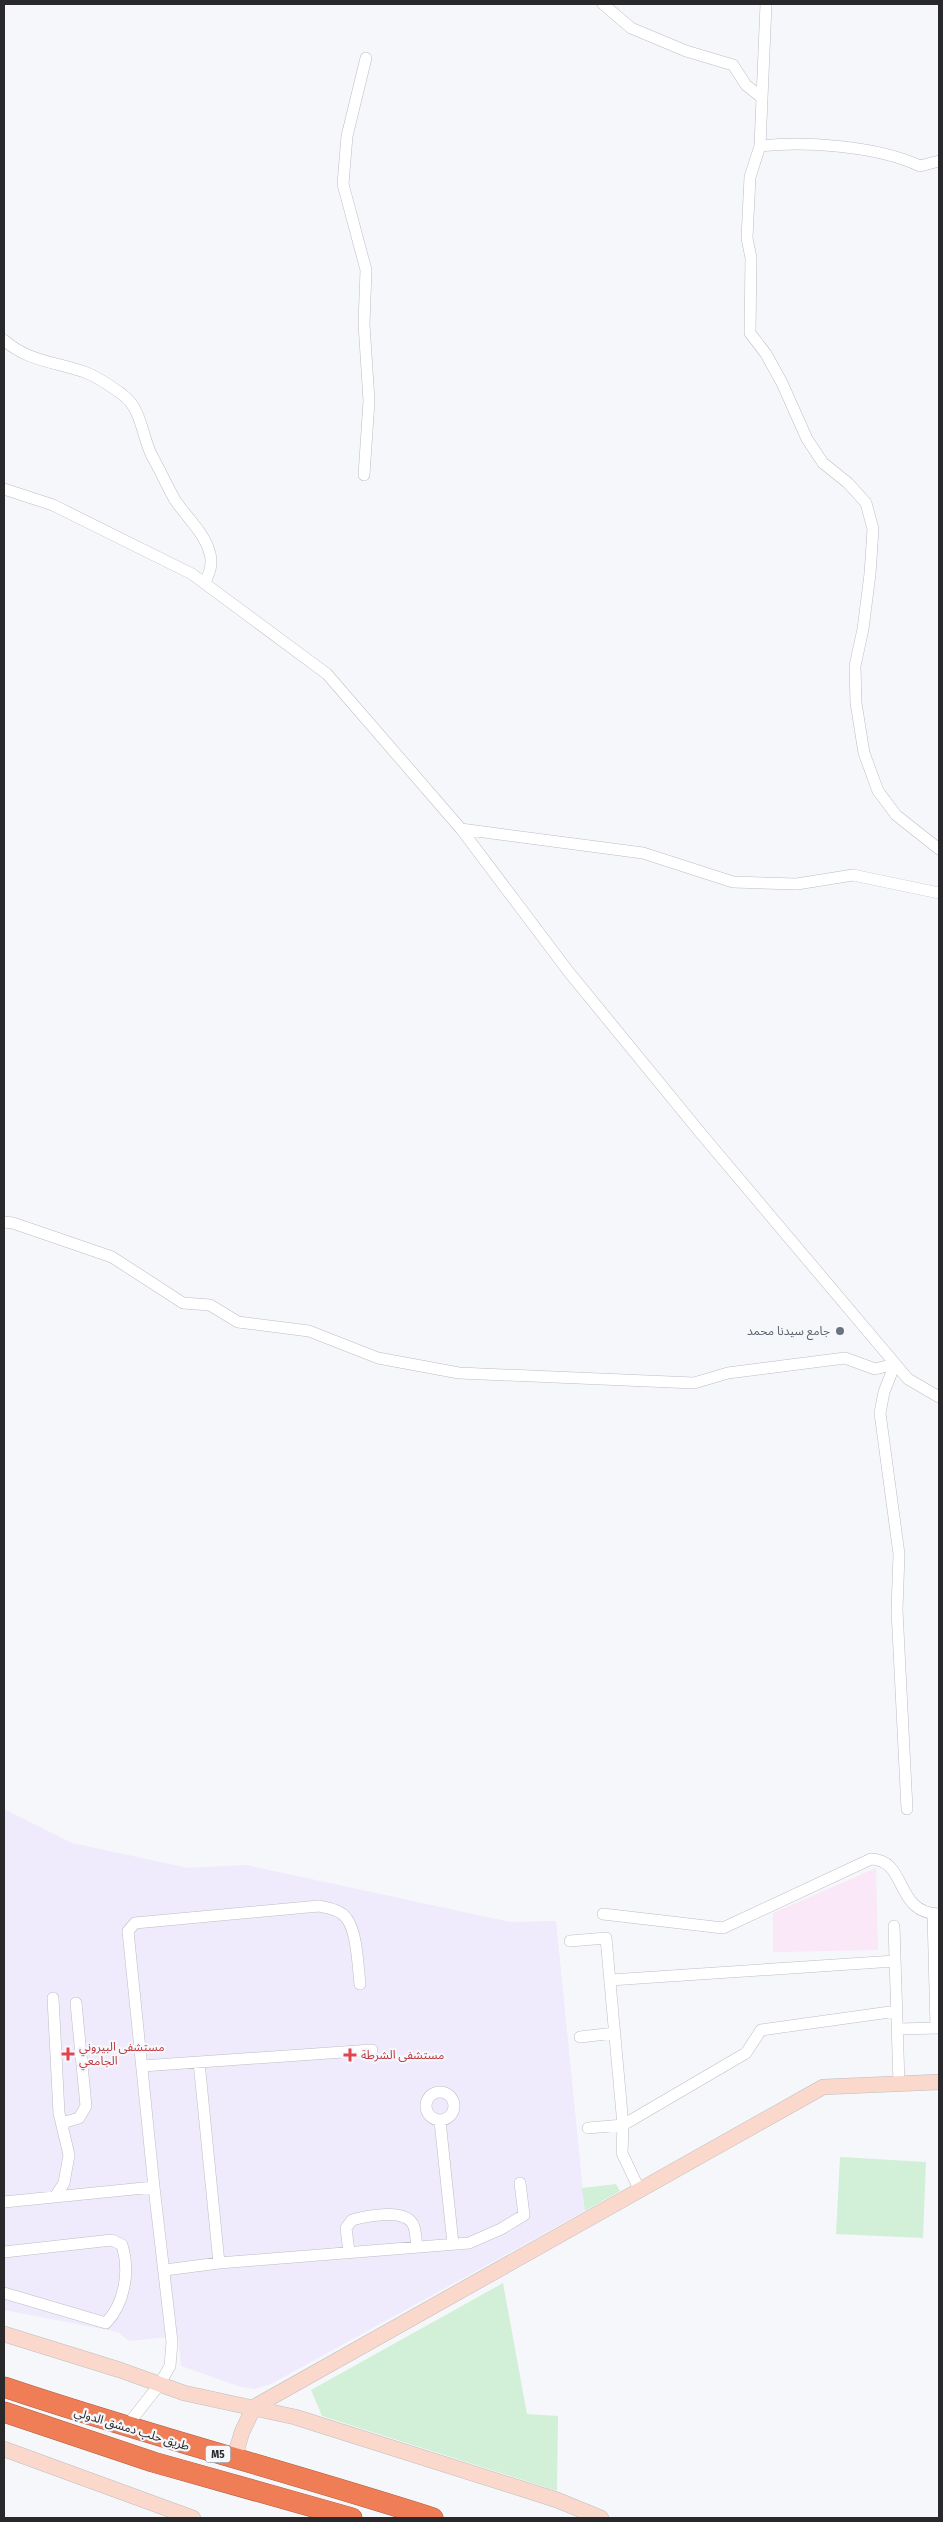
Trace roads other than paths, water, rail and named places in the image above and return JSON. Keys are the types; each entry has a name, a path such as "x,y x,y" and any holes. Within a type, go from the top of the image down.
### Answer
{"highway":[{"name":"طريق حلب دمشق الدولي","path":"4,2387 126,2427 306,2478 433,2518"},
{"name":"طريق حلب دمشق الدولي","path":"4,2412 153,2462 352,2518"}],"street":[{"path":"604,4 631,28 686,51 733,65 746,85 761,97"},
{"path":"766,4 760,146 749,186 747,238 751,258 750,333 770,361 807,439 823,463 848,483 866,502 873,529 870,574 863,629 855,666 856,703 864,753 878,791 896,815 939,849"},
{"path":"364,475 370,401 364,324 366,270 343,184 347,136 366,58"},
{"path":"760,146 786,143 867,150 899,156 920,166 939,161"},
{"path":"4,340 13,348 33,359 88,373 126,397 140,418 145,443 164,479 176,500 200,532 210,553 212,567 205,583"},
{"path":"4,489 53,505 192,574 327,674 461,829 568,971 702,1136 908,1379 939,1397"},
{"path":"461,829 643,853 733,882 797,884 853,875 939,892"},
{"path":"4,1222 13,1223 112,1258 183,1302 210,1305 238,1322 309,1331 378,1358 459,1373 694,1383 728,1373 845,1358 875,1369 896,1364"},
{"path":"896,1364 884,1392 880,1413 899,1554 897,1610 906,1809"},
{"path":"602,1914 723,1928 871,1859 881,1860 891,1865 909,1901 936,1914 938,2028 897,2029"},
{"path":"126,2427 159,2385 170,2366 172,2342 128,1931 136,1922 319,1906 335,1910 347,1919 354,1935 360,1984"},
{"path":"894,1926 899,2084"},
{"path":"570,1941 606,1938 623,2126 622,2153 640,2191"},
{"path":"610,1980 895,1961"},
{"path":"53,1998 62,2123 68,2155 64,2183 55,2197"},
{"path":"62,2123 79,2118 86,2106 76,2003"},
{"path":"588,2128 623,2126 746,2053 761,2030 897,2011"},
{"path":"580,2037 615,2033"},
{"path":"142,2066 372,2050"},
{"path":"199,2062 219,2263"},
{"path":"234,2459 242,2432 254,2407 823,2088 939,2082"},
{"path":"440,2121 453,2244"},
{"path":"165,2270 219,2263 469,2243 500,2229 524,2214 520,2183"},
{"path":"4,2202 154,2187"},
{"path":"349,2252 346,2228 352,2220 392,2214 406,2218 414,2225 417,2247"},
{"path":"4,2252 112,2240 122,2246 126,2260 124,2289 114,2314 106,2323 4,2293"},
{"path":"4,2334 120,2370 184,2393 295,2416 510,2486 601,2518"},
{"path":"4,2449 193,2518"}],"place":[{"name":"جامع سيدنا محمد","path":"840,1331"},
{"name":"مستشفى البيروني الجامعي","path":"68,2054"},
{"name":"مستشفى الشرطة","path":"350,2055"}]}
